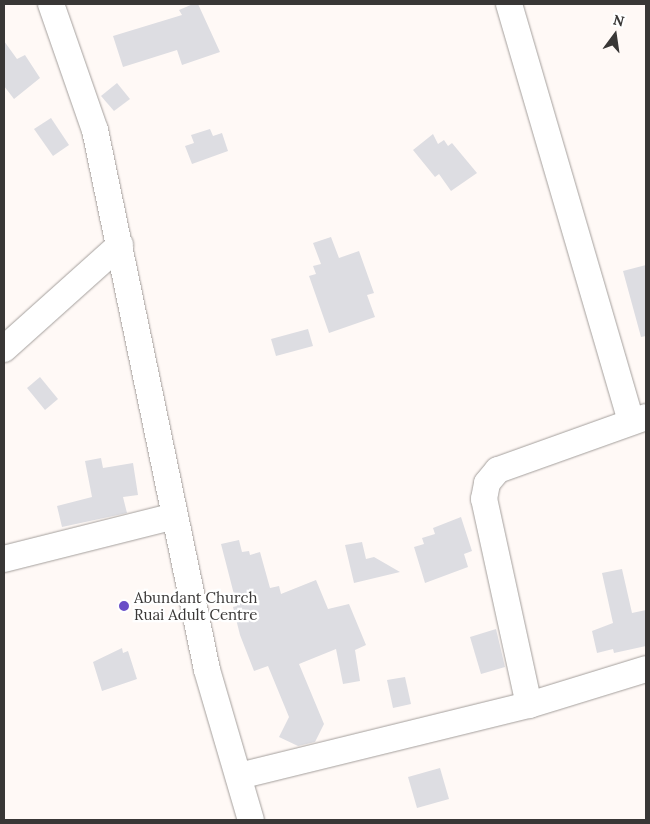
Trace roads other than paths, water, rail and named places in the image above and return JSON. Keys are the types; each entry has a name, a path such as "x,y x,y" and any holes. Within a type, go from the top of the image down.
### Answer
{"street":[{"path":"51,4 95,130 207,670 251,820"},
{"path":"509,4 639,420 498,470 487,482 484,499 529,705"},
{"path":"4,349 120,246"},
{"path":"4,560 175,516"},
{"path":"239,776 529,705 646,670"}],"place":[{"name":"Abundant Church Ruai Adult Centre","path":"124,606"}]}
